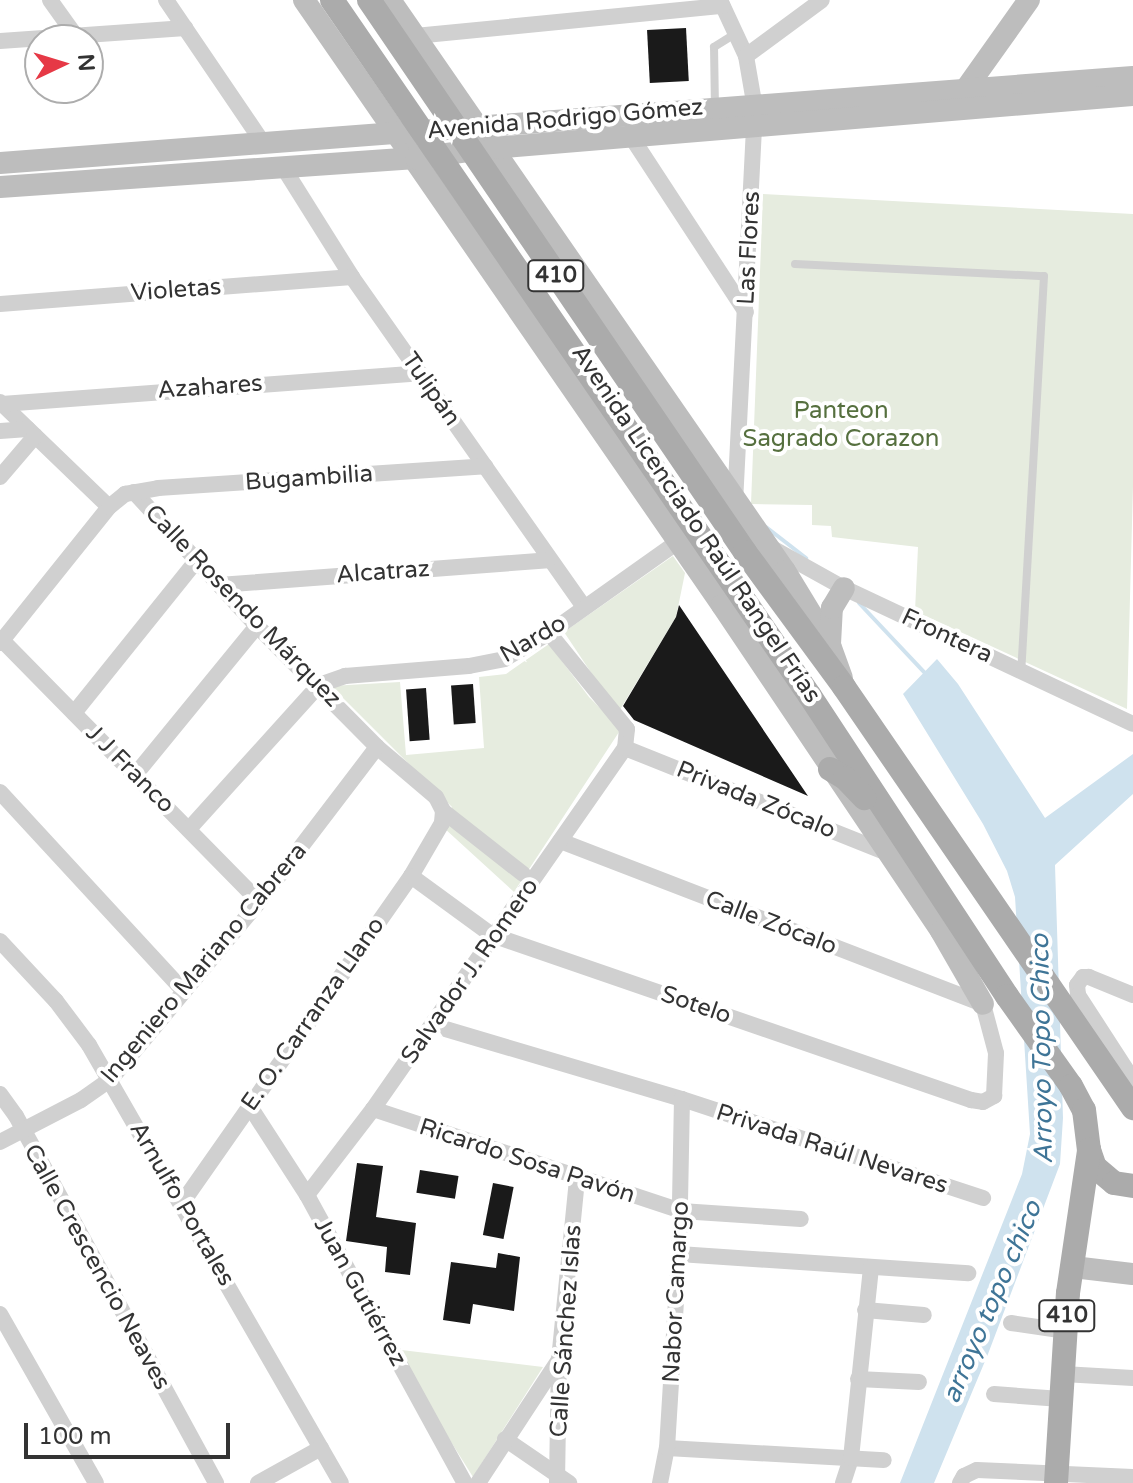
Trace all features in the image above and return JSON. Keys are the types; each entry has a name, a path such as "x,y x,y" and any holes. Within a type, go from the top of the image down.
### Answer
{"main road":[{"name":"410","path":"332,0 503,245 894,823 1007,996 1071,1086 1084,1110 1089,1150 1066,1331 1056,1478"},
{"name":"410","path":"369,0 755,548 844,687 1133,1108"},
{"path":"830,769 845,778 873,808 894,823"},
{"path":"1089,1150 1095,1167 1106,1178 1114,1183 1133,1186"}],"street":[{"path":"50,0 67,24"},
{"path":"166,0 262,141"},
{"name":"Avenida Licenciado Raúl Rangel Frías","path":"304,0 679,541 941,931 983,1004 996,1053 994,1096"},
{"name":"Avenida Licenciado Raúl Rangel Frías","path":"390,0 735,502 755,548 830,645 844,687"},
{"path":"746,56 822,0"},
{"path":"951,112 1029,0"},
{"path":"349,64 373,64 390,59 415,36 722,3"},
{"name":"Las Flores","path":"722,3 746,56 755,118 735,502"},
{"path":"104,33 186,28"},
{"path":"0,41 24,39"},
{"name":"Avenida Rodrigo Gómez","path":"0,163 262,141 715,111 755,118 951,112 1082,90 1133,77"},
{"name":"Avenida Rodrigo Gómez","path":"0,187 416,158 492,148 632,138 966,89 1082,90 1133,95"},
{"path":"632,138 746,312"},
{"name":"Tulipán","path":"283,167 352,277 548,560 584,607"},
{"path":"479,252 486,235 506,219 528,215 539,219"},
{"name":"Violetas","path":"0,304 352,277"},
{"name":"Azahares","path":"1,403 420,373"},
{"name":"Calle Rosendo Márquez","path":"1,403 109,507 134,492 257,626 319,685 377,747 436,797 443,817 523,874"},
{"path":"0,431 31,432"},
{"path":"0,477 31,432"},
{"name":"Bugambilia","path":"134,492 485,466"},
{"path":"1,640 109,507"},
{"name":"Nardo","path":"319,685 345,676 487,664 504,659 549,633 679,541"},
{"name":"Frontera","path":"755,548 1133,722"},
{"name":"Alcatraz","path":"219,585 548,560"},
{"path":"74,713 196,561"},
{"path":"830,645 832,608 844,588"},
{"path":"135,775 257,626"},
{"path":"549,633 627,729 626,745"},
{"name":"J J Franco","path":"1,640 259,902"},
{"path":"189,829 319,685"},
{"name":"Salvador J. Romero","path":"307,1195 373,1109 626,745"},
{"name":"Privada Zócalo","path":"626,745 887,853"},
{"name":"Ingeniero Mariano Cabrera","path":"0,1142 81,1100 110,1080 259,902 377,747"},
{"path":"0,792 183,990"},
{"name":"E. O. Carranza Llano","path":"182,1203 411,876 443,817"},
{"name":"Calle Zócalo","path":"560,841 983,1004"},
{"name":"Sotelo","path":"411,876 492,935 971,1100 983,1102 994,1096"},
{"name":"Arnulfo Portales","path":"0,941 75,1024 182,1203 341,1483"},
{"path":"1133,995 1089,977 1078,981 1078,995 1133,1080"},
{"name":"Privada Raúl Nevares","path":"432,1025 682,1099 983,1198"},
{"name":"Calle Crescencio Neaves","path":"0,1094 23,1130 216,1483"},
{"name":"Nabor Camargo","path":"660,1483 667,1448 679,1254 682,1099"},
{"name":"Juan Gutiérrez","path":"249,1105 307,1195 465,1483"},
{"name":"Ricardo Sosa Pavón","path":"373,1109 681,1211 801,1219"},
{"name":"Calle Sánchez Islas","path":"561,1481 559,1360 577,1179"},
{"path":"679,1254 968,1273"},
{"path":"843,1483 851,1458 871,1267"},
{"path":"1073,1267 1133,1274"},
{"path":"865,1310 924,1315"},
{"path":"0,1314 96,1483"},
{"path":"1011,1323 1066,1331"},
{"path":"478,1483 559,1360"},
{"path":"1063,1374 1133,1378"},
{"path":"858,1379 919,1382"},
{"path":"994,1394 1061,1399"},
{"path":"505,1439 561,1481"},
{"path":"258,1483 321,1448"},
{"path":"667,1448 884,1460"},
{"path":"962,1479 977,1470 1056,1478 1133,1477"}],"lane":[{"path":"715,111 714,47 736,34"},
{"path":"795,264 1044,276 1021,671"}],"green space":[{"name":"Panteon Sagrado Corazon","path":"763,194 1133,214 1133,486 1127,709 915,611 918,547 832,537 831,526 812,525 812,505 751,504"},
{"path":"673,556 685,573 676,617 618,713 564,632"},
{"path":"549,644 589,697 621,729 514,892 444,828 452,807 331,686 400,682 406,755 484,748 479,677 506,674"},
{"path":"393,1349 543,1367 473,1477"}],"water":[{"path":"937,659 958,684 1045,818 1133,754 1133,794 1055,865 1063,1118 1060,1164 988,1354 934,1483 900,1483 1022,1174 1030,1134 1015,897 1007,871 983,824 903,694"}],"building":[{"path":"686,28 689,81 650,83 647,30"},
{"path":"679,605 808,796 634,720 623,706 676,617"},
{"path":"473,684 476,723 454,724 451,686"},
{"path":"426,688 430,740 410,741 406,689"},
{"path":"357,1163 383,1166 376,1217 416,1223 410,1275 385,1272 387,1247 346,1241"},
{"path":"420,1170 459,1176 455,1199 416,1193"},
{"path":"493,1183 514,1187 504,1239 483,1235"},
{"path":"498,1253 520,1257 514,1311 473,1304 470,1324 443,1320 451,1262 496,1268"}],"waterway":[{"path":"766,527 806,558"},
{"path":"859,603 926,674"}],"water label":[{"name":"Arroyo Topo Chico","path":"1042,1049"},
{"name":"arroyo topo chico","path":"992,1302"}]}
